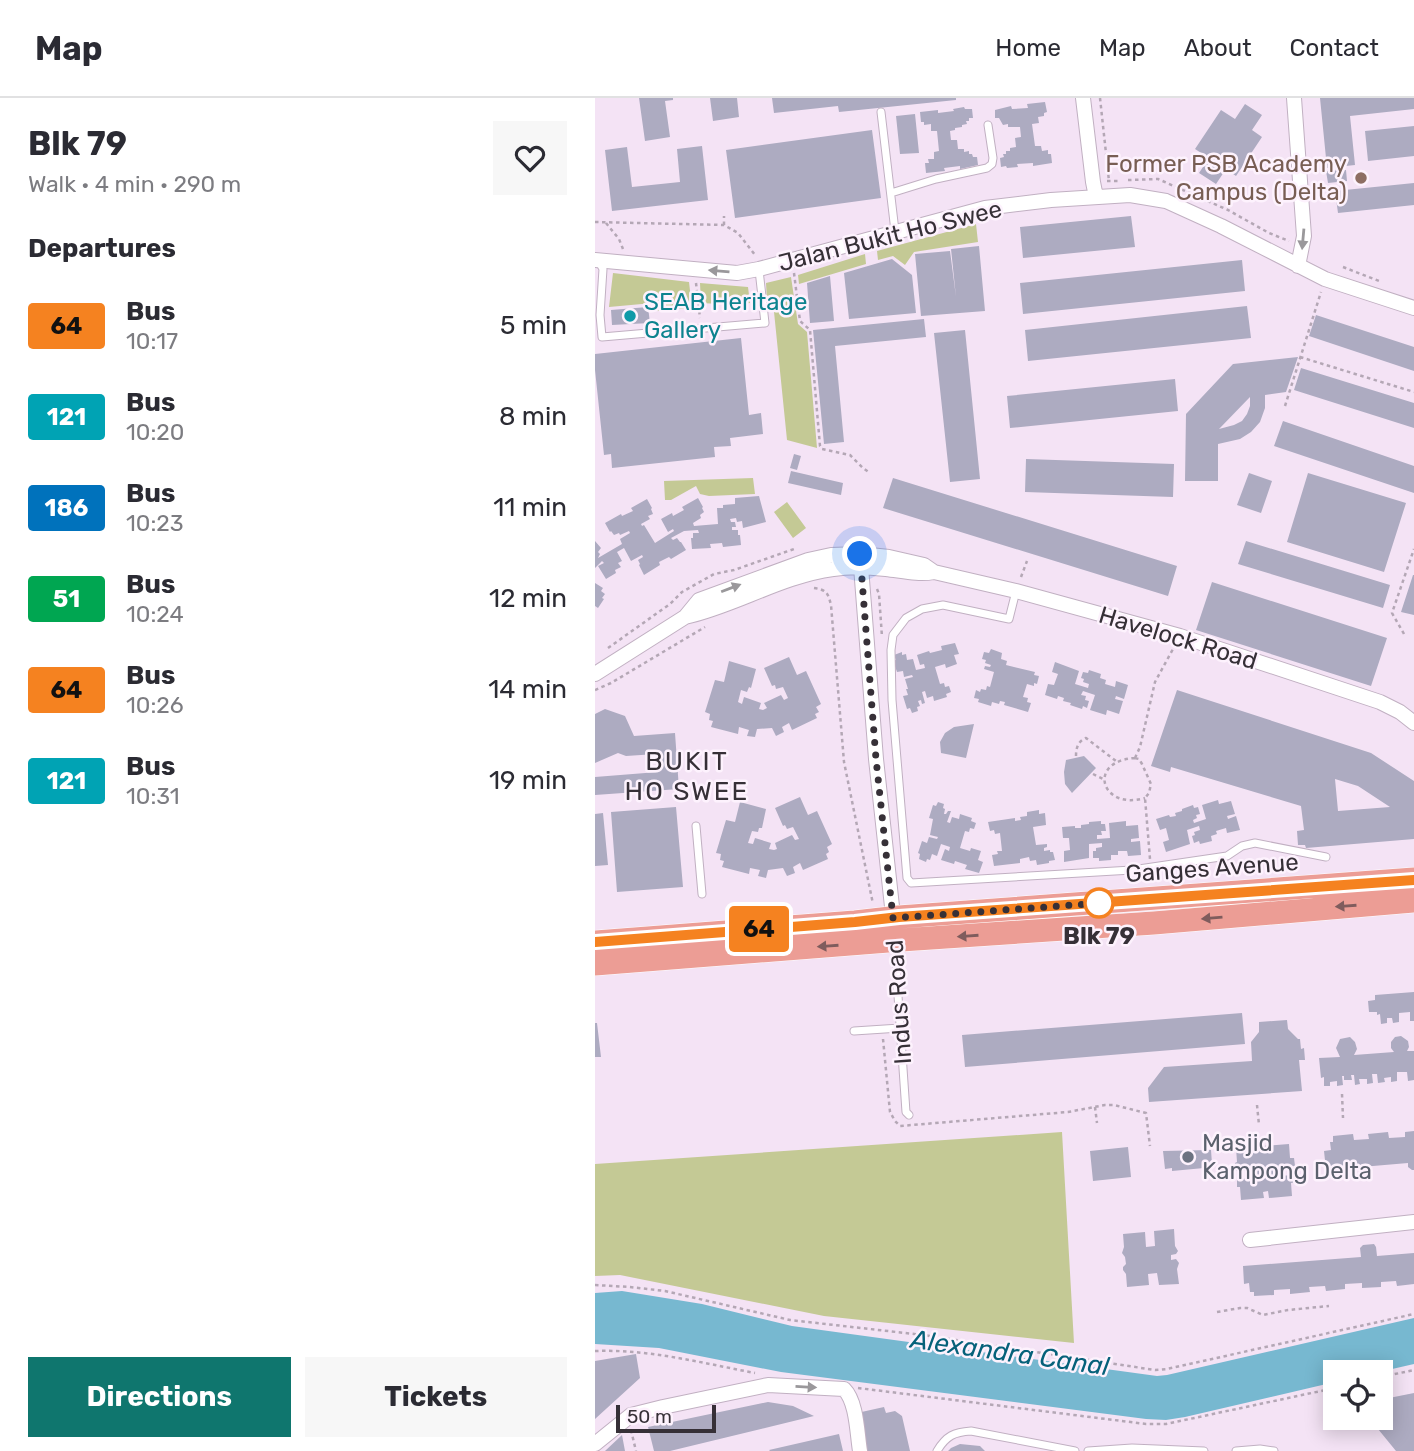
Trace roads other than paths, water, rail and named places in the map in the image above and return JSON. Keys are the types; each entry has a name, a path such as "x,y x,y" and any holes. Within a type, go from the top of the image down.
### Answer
{"main road":[{"name":"Ganges Avenue","path":"595,964 894,929 1414,880"},
{"name":"Ganges Avenue","path":"595,942 894,929 1141,924 1414,901"}],"street":[{"path":"1083,98 1096,197"},
{"path":"1294,98 1304,236 1298,266"},
{"name":"Jalan Bukit Ho Swee","path":"597,260 737,272 757,262 865,240 985,208 1130,195 1166,201 1325,279 1414,308"},
{"name":"Havelock Road","path":"595,674 685,617 708,612 787,580 860,561 883,569 921,575 934,572 1019,584 1380,702 1414,723"},
{"name":"Indus Road","path":"860,561 882,702 886,859 894,929"},
{"path":"1249,1240 1414,1222"},
{"path":"595,1444 635,1413 768,1385 852,1388 849,1394 860,1451"}],"lane":[{"path":"881,112 895,231"},
{"path":"891,193 936,179 987,168 992,164 993,158 988,125"},
{"path":"597,260 603,269 600,315 602,337 765,323 757,262"},
{"path":"1019,584 1009,619 943,605 922,609 906,618 893,635 882,702 907,878 911,883 1151,868 1227,856 1242,846 1255,843 1326,857"},
{"path":"696,826 702,894"},
{"name":"Indus Road","path":"894,929 906,1112 909,1115"},
{"path":"854,1031 900,1028"},
{"path":"937,1451 943,1441 952,1435 971,1431 1075,1451"},
{"path":"1088,1451 1132,1448 1204,1451"},
{"path":"1236,1451 1274,1451"}],"water":[{"name":"Alexandra Canal","path":"622,1291 702,1304 792,1326 1157,1376 1414,1318 1414,1364 1393,1369 1393,1360 1323,1360 1323,1385 1185,1417 1146,1419 781,1372 659,1348 595,1344 595,1293"}],"place":[{"name":"Former PSB Academy Campus (Delta)","path":"1361,178"},
{"name":"SEAB Heritage Gallery","path":"630,316"},
{"name":"Blk 79","path":"1099,903"},
{"name":"Masjid Kampong Delta","path":"1188,1157"}],"district":[{"name":"BUKIT HO SWEE","path":"687,776"}]}
